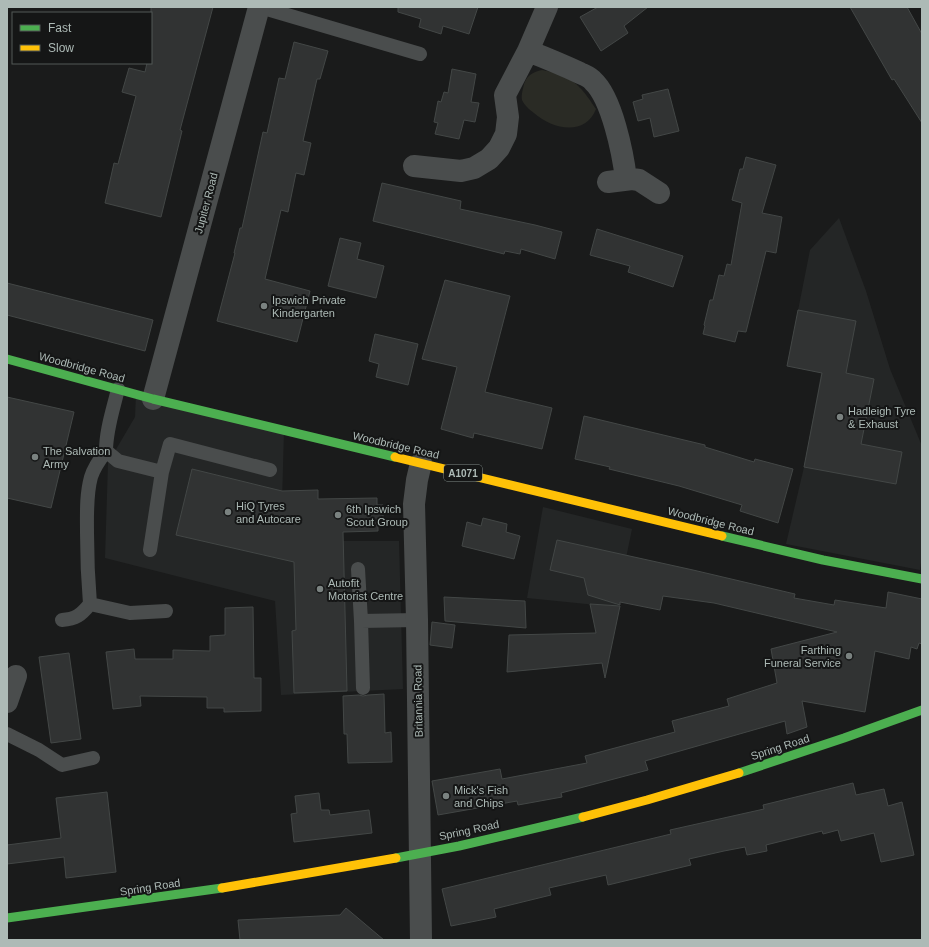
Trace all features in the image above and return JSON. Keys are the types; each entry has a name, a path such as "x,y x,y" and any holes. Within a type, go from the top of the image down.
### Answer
{"main road":[{"name":"Woodbridge Road","path":"7,359 153,399 823,560 922,579"},
{"name":"Spring Road","path":"7,918 103,906 306,875 514,833 607,811 705,783 804,752 922,710"}],"street":[{"name":"Jupiter Road","path":"153,399 260,7"},
{"path":"414,166 461,171 474,168 489,160 499,148 506,134 508,117 505,95 528,51 547,7"},
{"path":"528,51 570,68 592,80 602,90 624,158 617,181 639,180 659,193"},
{"name":"Britannia Road","path":"421,463 414,504 421,853 421,940"},
{"path":"7,702 16,676"}],"lane":[{"name":"Jupiter Road","path":"260,7 420,54"},
{"path":"62,620 70,620 82,614 90,604 87,571 88,494 91,477 97,463 106,451 106,439 118,389"},
{"path":"150,550 162,472 170,444 270,470"},
{"path":"106,451 118,462 162,472"},
{"path":"358,569 363,688"},
{"path":"90,604 130,613 166,611"},
{"path":"361,621 417,620"},
{"path":"7,734 39,750 62,765 93,758"}],"shaded area":[{"path":"542,70 557,73 575,83 596,109 591,118 584,124 568,128 541,119 532,112 522,100 524,84 531,74"},
{"path":"839,218 866,291 890,369 922,446 922,556 920,570 786,544 804,467 821,373 787,366 810,250"},
{"path":"136,394 284,430 281,541 399,541 403,689 281,695 275,601 105,558 108,463 135,417"},
{"path":"543,507 632,529 616,607 527,598"}],"building":[{"path":"151,7 213,7 180,130 182,131 161,217 105,203 114,163 118,164 136,96 122,92 129,68 145,72 147,64 152,64"},
{"path":"398,7 478,7 469,34 443,26 441,34 419,27 421,19 398,12"},
{"path":"598,7 648,7 624,26 628,33 601,51 580,17"},
{"path":"850,7 907,7 922,34 922,123 894,79 892,80"},
{"path":"294,42 328,51 320,79 317,79 303,141 311,143 304,175 296,173 288,212 281,210 265,279 310,291 297,342 217,321 240,228 242,228 263,132 267,133 279,78 285,79"},
{"path":"452,69 476,74 471,102 479,103 475,122 464,120 459,139 435,134 438,123 434,122 438,101 441,102 444,92 448,93"},
{"path":"668,89 679,131 654,137 650,118 638,121 633,102 643,99 642,95"},
{"path":"746,157 776,165 762,213 782,217 776,253 766,251 746,332 738,331 735,342 703,334 710,300 713,300 719,275 724,276 727,264 731,265 742,203 732,200 740,169 743,169"},
{"path":"382,183 461,201 460,209 562,232 555,259 521,249 520,254 505,251 504,254 373,221"},
{"path":"597,229 683,256 673,287 628,272 630,266 590,255"},
{"path":"340,238 361,243 357,259 384,266 376,298 328,286"},
{"path":"445,280 510,296 485,392 552,408 542,449 474,433 473,438 441,429 457,367 422,359"},
{"path":"7,283 153,320 145,351 7,315"},
{"name":"Hadleigh Tyre & Exhaust","path":"798,310 856,321 846,373 874,379 861,444 902,452 896,484 804,467 822,373 787,366"},
{"path":"375,334 418,344 408,385 376,377 379,364 369,361"},
{"name":"The Salvation Army","path":"7,397 74,412 51,508 7,498"},
{"path":"584,416 705,445 705,447 754,462 755,459 793,469 778,523 740,511 742,505 679,486 575,459"},
{"path":"192,469 282,491 318,490 318,499 377,498 377,505 383,505 383,524 378,525 378,531 343,532 347,691 294,693 292,631 296,630 294,562 176,535"},
{"path":"483,518 507,524 506,532 520,536 514,559 462,546 467,522 481,526"},
{"path":"557,540 795,594 794,598 834,605 835,600 886,608 888,592 922,599 922,644 919,643 917,649 911,647 909,659 875,651 865,712 802,701 807,727 787,734 785,721 645,761 648,770 561,793 562,797 518,805 517,801 438,815 432,781 500,769 502,779 587,763 585,756 675,732 672,721 729,706 727,699 777,683 771,649 837,632 714,603 663,596 660,610 620,602 620,605 588,595 584,578 550,570"},
{"path":"444,597 525,601 526,628 445,621"},
{"path":"590,604 620,606 605,678 602,663 507,672 509,635 596,633"},
{"path":"253,607 254,678 261,678 261,711 224,712 224,708 207,708 207,697 140,696 141,706 113,709 106,652 134,649 135,659 173,659 173,650 210,651 210,636 225,635 225,608"},
{"path":"432,622 455,625 452,648 430,645"},
{"path":"69,653 81,739 51,743 39,657"},
{"path":"384,694 385,733 391,732 392,762 348,763 347,734 344,734 343,696"},
{"path":"853,783 856,795 884,789 888,806 902,802 914,855 881,862 874,833 841,841 838,830 823,834 822,831 766,845 767,851 747,855 745,847 724,851 689,859 691,865 608,885 606,875 549,888 551,895 494,909 496,917 451,926 442,889 671,834 670,830 764,809 763,805"},
{"path":"107,792 116,872 66,878 64,857 7,864 7,845 61,838 56,798"},
{"path":"319,793 321,810 329,810 330,815 369,810 372,833 294,842 291,814 297,813 295,796"},
{"path":"346,908 384,940 240,940 238,920 340,915"}],"traffic: fast":[{"path":"7,359 153,399 395,457"},
{"path":"722,536 823,560 922,579"},
{"path":"739,773 922,710"},
{"path":"396,858 459,846 583,817"},
{"path":"7,918 222,888"}],"traffic: slow":[{"path":"395,457 722,536"},
{"path":"583,817 739,773"},
{"path":"222,888 396,858"}],"place":[{"name":"Ipswich Private Kindergarten","path":"264,306"},
{"name":"Hadleigh Tyre & Exhaust","path":"840,417"},
{"name":"The Salvation Army","path":"35,457"},
{"name":"HiQ Tyres and Autocare","path":"228,512"},
{"name":"6th Ipswich Scout Group","path":"338,515"},
{"name":"Autofit Motorist Centre","path":"320,589"},
{"name":"Farthing Funeral Service","path":"849,656"},
{"name":"Mick's Fish and Chips","path":"446,796"}]}
